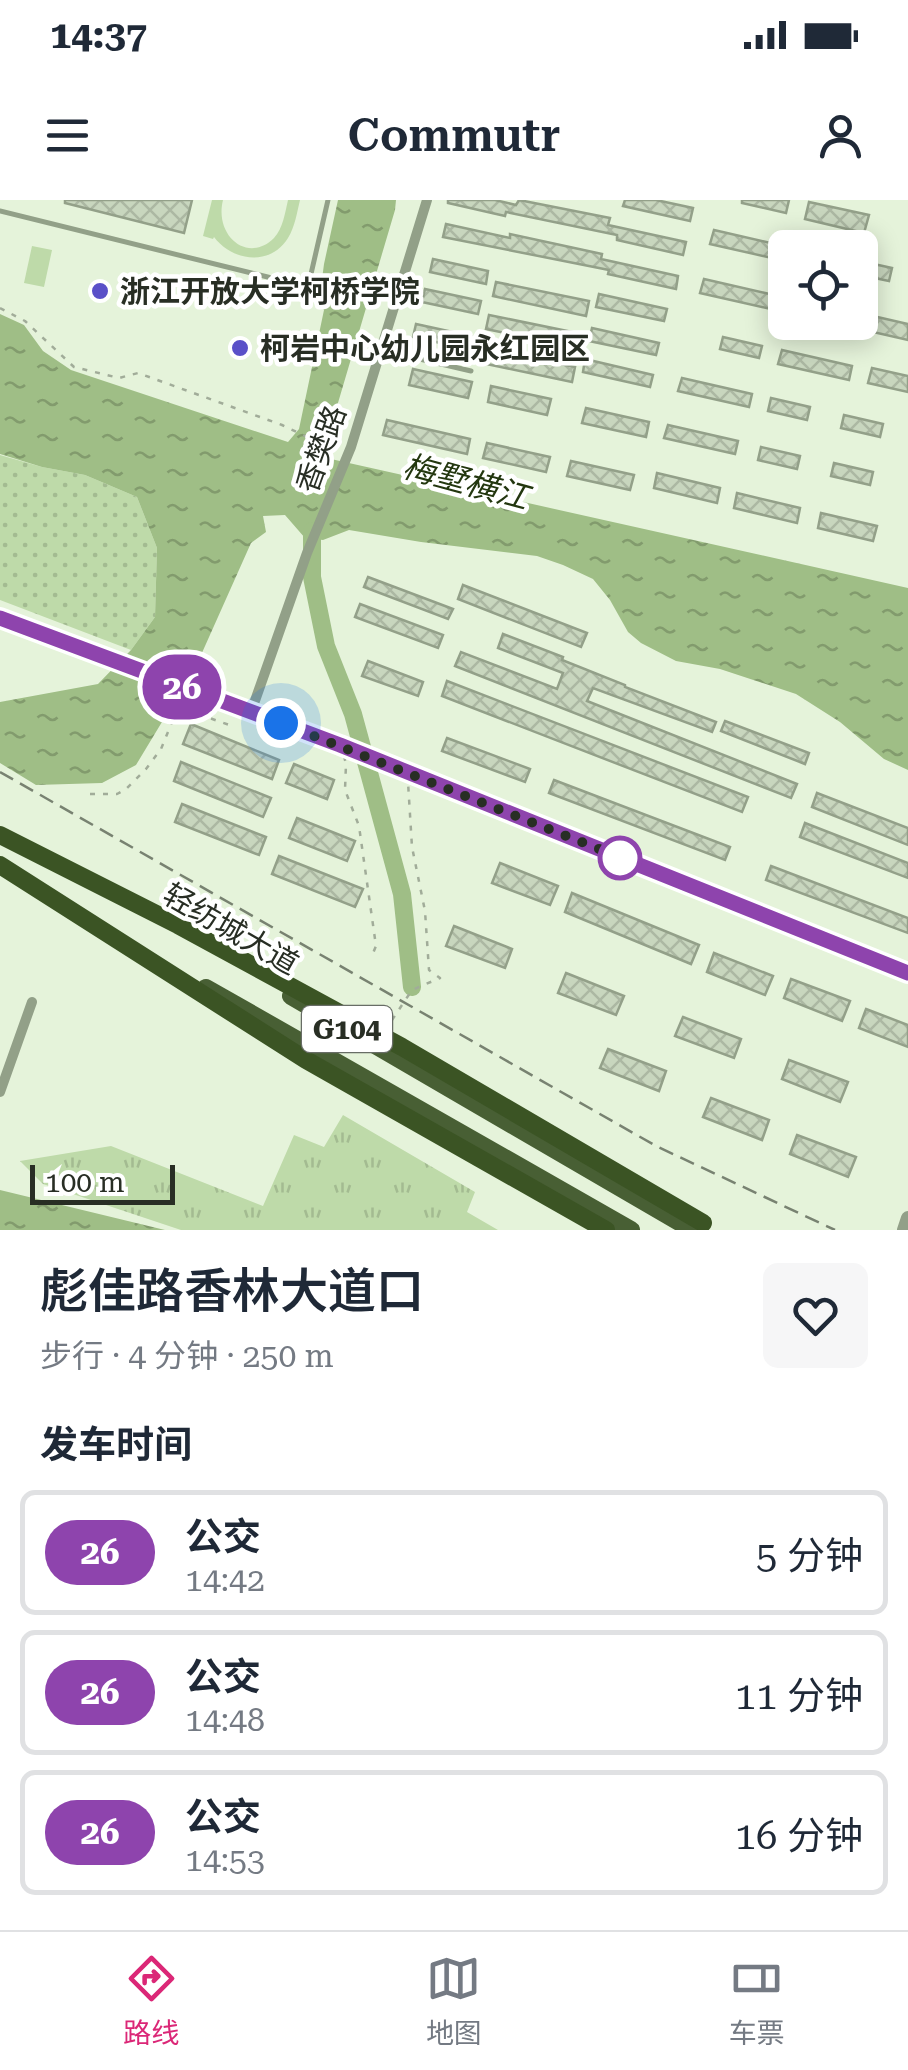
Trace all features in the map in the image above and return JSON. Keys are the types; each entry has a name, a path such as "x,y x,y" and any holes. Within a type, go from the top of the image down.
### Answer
{"highway":[{"path":"0,832 402,1047 698,1227"},
{"path":"0,865 306,1060 606,1230"}],"main road":[{"name":"轻纺城大道","path":"0,874 632,1230"}],"street":[{"name":"香樊路","path":"251,712 350,446 426,200"},
{"path":"0,618 340,745 908,973"},
{"path":"0,1092 32,1002"},
{"path":"904,1230 908,1218"}],"lane":[{"path":"0,211 308,287 328,200"},
{"path":"381,350 471,371"}],"path":[{"path":"0,308 24,321 74,367 119,378 138,373 294,430 328,447 350,446"},
{"path":"90,794 117,794 126,789 161,749 177,710 182,708 236,727"},
{"path":"340,745 346,764 345,790 358,826 376,946 371,958"},
{"path":"392,1020 412,990 440,978 429,970 425,910 412,848 407,772"}],"green space":[{"path":"212,200 223,200 228,235 244,247 254,248 277,234 288,200 300,200 288,238 271,253 251,257 231,251 214,237 203,236"},
{"path":"32,246 52,250 44,287 24,283"},
{"path":"0,455 85,475 137,497 157,548 155,617 131,650 0,600"},
{"path":"343,1115 475,1192 467,1212 498,1230 181,1230 43,1184 20,1161 111,1146 263,1206 294,1135 324,1147"}],"water":[{"path":"338,200 396,200 322,457 908,588 908,770 884,759 840,722 796,694 720,669 676,661 641,643 628,632 593,579 563,565 537,556 349,530 323,540 305,538 285,515 263,516 266,532 251,543 197,664 136,765 102,783 36,785 0,763 0,702 98,684 131,650 155,617 157,548 137,497 85,475 0,454 0,314 24,325 43,351 71,370 288,442 299,429 324,310 319,302"},
{"path":"0,1190 165,1230 0,1230"}],"building":[{"path":"65,200 192,200 184,233"},
{"path":"448,200 495,200 516,205 519,200 610,218 608,225 686,242 683,255 617,240 617,235 506,212 505,216"},
{"path":"625,200 656,200 693,208 690,221 623,206"},
{"path":"742,200 789,200 786,213"},
{"path":"809,202 869,215 865,230 805,219"},
{"path":"446,224 602,254 601,259 678,276 676,289 608,274 609,270 443,237"},
{"path":"714,230 768,242 768,257 710,244"},
{"path":"433,259 488,271 486,284 430,272"},
{"path":"878,265 892,268 889,281 878,279"},
{"path":"704,279 768,294 768,308 700,293"},
{"path":"496,282 589,301 586,316 493,296"},
{"path":"425,289 481,301 478,314 422,302"},
{"path":"599,294 667,309 664,321 596,307"},
{"path":"489,315 582,334 579,348 486,329"},
{"path":"878,317 908,324 908,340 878,333"},
{"path":"416,324 471,336 468,349 413,337"},
{"path":"592,328 659,343 656,355 589,341"},
{"path":"723,337 762,346 759,358 720,349"},
{"path":"480,348 575,367 572,382 477,362"},
{"path":"782,350 852,366 849,380 778,364"},
{"path":"585,359 653,375 650,387 583,372"},
{"path":"872,368 908,376 908,392 868,383"},
{"path":"413,369 472,382 468,398 409,385"},
{"path":"682,378 752,394 749,407 678,391"},
{"path":"491,386 551,399 547,415 488,402"},
{"path":"771,398 810,407 807,420 768,411"},
{"path":"586,408 649,422 646,437 582,423"},
{"path":"844,415 883,424 880,437 841,428"},
{"path":"387,420 470,439 467,454 383,435"},
{"path":"668,425 738,441 735,454 664,438"},
{"path":"487,443 550,457 546,472 483,458"},
{"path":"761,447 800,456 797,469 758,460"},
{"path":"571,461 634,475 630,490 567,476"},
{"path":"834,463 873,472 870,485 831,476"},
{"path":"657,473 720,488 717,503 654,488"},
{"path":"737,493 800,508 797,523 734,508"},
{"path":"821,513 877,526 873,541 818,528"},
{"path":"368,577 453,609 448,619 364,587"},
{"path":"463,585 587,633 581,647 458,599"},
{"path":"360,604 443,635 438,648 355,617"},
{"path":"503,634 716,722 712,732 593,688 587,701 797,784 791,798 455,666 461,652 557,689 563,673 498,648"},
{"path":"368,661 423,682 418,696 362,676"},
{"path":"447,681 748,797 742,812 442,696"},
{"path":"725,721 809,753 805,764 721,731"},
{"path":"191,724 279,760 272,779 183,744"},
{"path":"447,738 530,769 525,782 442,751"},
{"path":"181,762 271,798 263,817 174,781"},
{"path":"294,764 334,780 327,799 286,783"},
{"path":"554,780 730,847 725,860 549,793"},
{"path":"817,793 908,828 908,845 812,807"},
{"path":"182,804 266,837 259,855 175,822"},
{"path":"297,818 355,841 347,861 289,838"},
{"path":"805,823 908,863 908,878 800,837"},
{"path":"279,856 363,889 355,907 272,874"},
{"path":"500,863 558,886 550,905 492,883"},
{"path":"771,866 908,918 908,933 766,880"},
{"path":"572,893 699,945 691,964 565,912"},
{"path":"454,926 512,949 505,968 446,946"},
{"path":"714,953 773,976 765,995 707,972"},
{"path":"566,973 624,996 616,1015 558,993"},
{"path":"791,979 850,1001 842,1021 784,998"},
{"path":"866,1009 908,1025 908,1047 859,1028"},
{"path":"683,1017 741,1039 734,1058 675,1036"},
{"path":"608,1049 666,1071 659,1091 600,1068"},
{"path":"789,1060 848,1082 840,1102 782,1079"},
{"path":"711,1098 769,1120 762,1140 703,1117"},
{"path":"797,1135 856,1157 848,1177 790,1154"}],"waterway":[{"path":"312,531 312,577 326,646 353,714 402,894 412,987"}],"railway":[{"path":"0,772 656,1146 835,1230"}],"bus line":[{"name":"26","path":"0,618 340,745 908,973"}],"place":[{"name":"浙江开放大学柯桥学院","path":"100,291"},
{"name":"柯岩中心幼儿园永红园区","path":"240,348"}],"route":[{"path":"281,723 620,858"}],"water label":[{"name":"梅墅横江","path":"466,482"}]}
